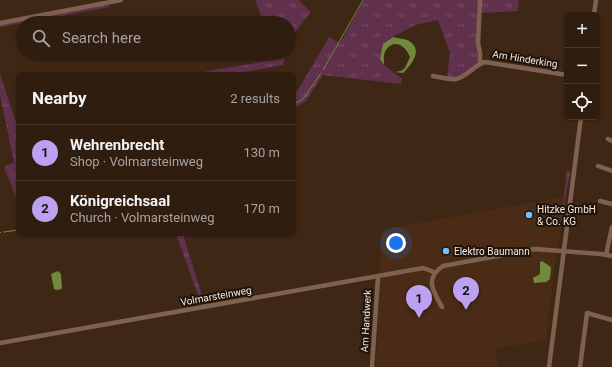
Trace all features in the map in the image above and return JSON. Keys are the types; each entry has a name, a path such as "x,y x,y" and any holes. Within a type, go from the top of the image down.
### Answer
{"street":[{"path":"37,16 121,0"},
{"name":"Am Hinderking","path":"480,0 478,43 480,64"},
{"path":"594,12 596,0"},
{"path":"0,23 16,20"},
{"name":"Am Hinderking","path":"433,76 456,79 485,62 564,75"},
{"path":"549,367 581,120"},
{"path":"598,166 612,171"},
{"path":"600,201 612,204"},
{"path":"606,255 612,227"},
{"path":"442,307 435,295 432,280 434,272 443,266 535,249 612,256"},
{"name":"Volmarsteinweg","path":"0,343 423,268 434,272"},
{"name":"Am Handwerk","path":"372,367 378,277"},
{"path":"580,367 587,313 612,320"}],"shaded area":[{"path":"393,37 409,41 416,49 415,57 403,73 395,72 401,71 405,68 410,57 406,50 400,45 393,44 389,46 384,53 384,65 380,59 383,44"},
{"path":"563,197 546,340 495,349 498,367 376,367 381,230"},
{"path":"542,261 551,267 550,279 546,282 534,283 533,278 540,274 540,262"},
{"path":"58,271 61,274 62,289 57,290 54,289 51,274"}],"green space":[{"path":"255,0 300,0 299,1 311,12 296,31 296,16 261,16"},
{"path":"364,0 479,0 479,63 462,77 447,78 450,53 438,20 415,25 389,39 380,59 384,65 402,79 401,84 323,75 306,101 296,107 296,92 329,37 340,43"},
{"path":"480,0 519,0 518,11 480,13"},
{"path":"108,3 109,7 60,16 41,16"},
{"path":"16,21 16,24 0,27 0,24"},
{"path":"274,60 284,60 283,65 244,72 203,72"},
{"path":"0,74 16,122 16,197 4,167 14,162 0,95"},
{"path":"567,170 570,172 558,243"},
{"path":"177,236 184,236 205,305 202,306"}],"waterway":[{"path":"323,70 363,0"},
{"path":"296,103 303,99 321,73"},
{"path":"4,232 16,230"}],"place":[{"name":"Hitzke GmbH & Co. KG","path":"529,215"},
{"name":"Elektro Baumann","path":"446,251"},
{"name":"Königreichsaal","path":"466,310"},
{"name":"Wehrenbrecht","path":"419,318"}]}
